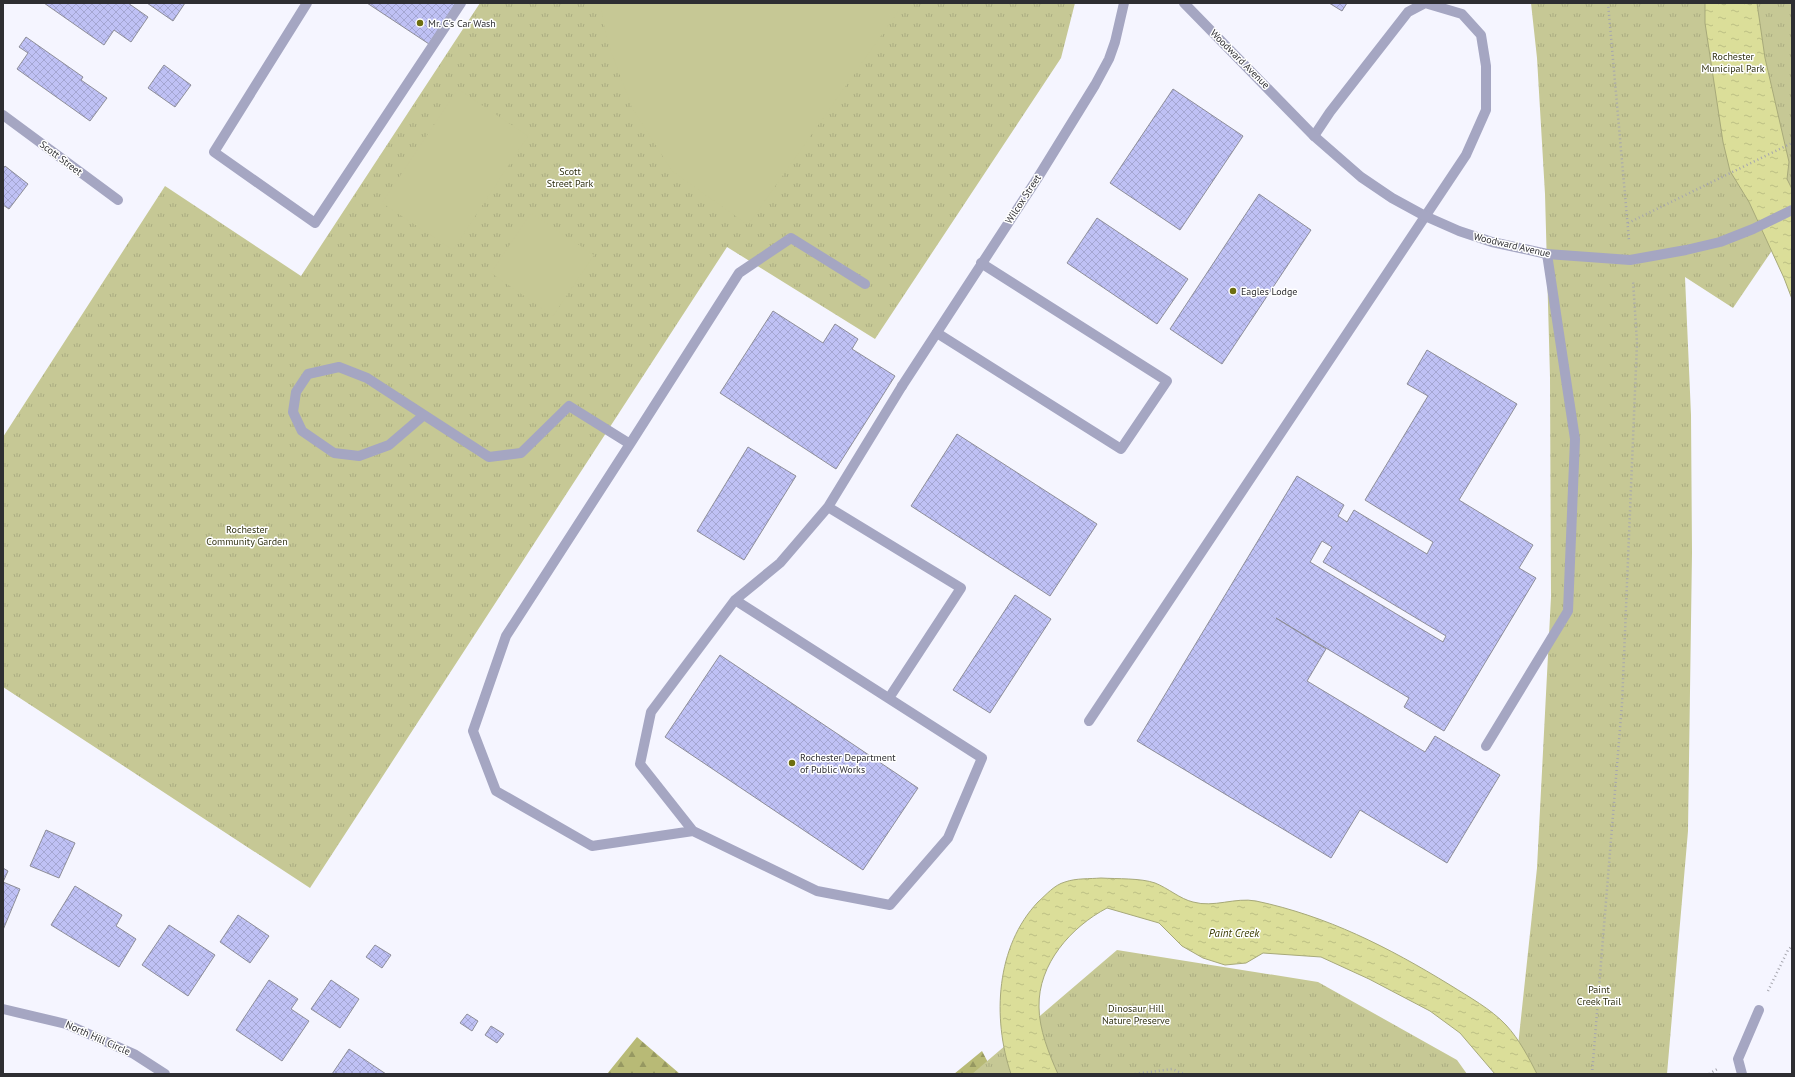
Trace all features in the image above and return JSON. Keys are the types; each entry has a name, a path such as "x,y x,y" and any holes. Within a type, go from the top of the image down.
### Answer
{"street":[{"path":"307,3 214,152 314,223 461,3"},
{"name":"Wilcox Street","path":"693,831 640,764 651,712 735,600 780,563 828,507 902,386 1095,85 1109,59 1115,42 1124,3"},
{"name":"Woodward Avenue","path":"1184,3 1314,136 1361,178 1392,198 1425,216 1459,231 1492,242 1547,254 1630,260 1720,242 1753,229 1792,210"},
{"path":"1089,721 1466,155 1486,110 1486,66 1481,35 1462,14 1425,3 1408,12 1330,112 1314,136"},
{"name":"Scott Street","path":"3,115 118,200"},
{"path":"735,600 982,758 948,838 890,905 817,891 693,831 592,846 496,791 472,731 506,636 739,273 791,238 865,284"},
{"path":"1486,746 1568,611 1575,439 1547,254"},
{"path":"937,333 1121,449 1167,382 982,263"},
{"path":"424,415 389,445 358,456 334,453 302,430 293,412 296,392 308,374 339,367 367,378 489,457 521,453 569,406 630,444"},
{"path":"828,507 961,588 889,698"},
{"name":"North Hill Circle","path":"3,1009 66,1024 134,1054 165,1074"},
{"path":"1742,1074 1738,1059 1759,1010"}],"path":[{"path":"1608,3 1629,239"},
{"path":"1628,223 1792,144"},
{"path":"1592,1074 1622,704 1637,343 1633,277"},
{"path":"1759,1010 1788,950 1792,946"},
{"path":"1135,1074 1172,1069 1184,1074"}],"green space":[{"path":"480,3 1075,3 1061,58 875,339 727,247 310,888 3,687 3,437 165,186 301,276"},
{"path":"600,3 904,3 748,225 672,171 632,108 607,40"},
{"name":"Paint Creek Trail","path":"1531,3 1792,3 1792,221 1733,308 1685,277 1691,415 1692,553 1688,831 1667,1074 1515,1074 1537,868 1551,597 1550,377 1545,194 1537,58"},
{"path":"458,89 528,136 453,250 382,203"},
{"path":"531,213 594,255 553,316 491,273"},
{"name":"Dinosaur Hill Nature Preserve","path":"1117,950 1318,982 1457,1060 1467,1074 972,1074"},
{"path":"637,1037 680,1074 607,1074"},
{"path":"982,1051 994,1074 954,1074"}],"water":[{"path":"1705,3 1757,3 1765,58 1789,162 1787,179 1792,189 1792,299 1749,202 1730,171 1723,142 1705,23"},
{"name":"Paint Creek","path":"1101,878 1149,881 1160,885 1188,901 1201,904 1240,900 1256,901 1308,915 1356,934 1404,958 1487,1008 1506,1025 1515,1036 1537,1074 1495,1074 1460,1033 1430,1011 1369,979 1321,957 1263,953 1246,963 1225,965 1203,958 1182,946 1159,923 1107,908 1081,925 1069,936 1059,948 1044,976 1040,991 1039,1015 1045,1041 1058,1074 1011,1074 1001,1030 1000,1007 1006,961 1013,940 1024,920 1038,902 1061,883 1078,879"}],"building":[{"path":"44,3 128,3 148,17 131,42 114,30 104,45"},
{"path":"147,3 185,3 173,21"},
{"name":"Mr. C's Car Wash","path":"367,3 456,3 429,44"},
{"path":"1329,3 1347,3 1342,11"},
{"path":"26,37 83,77 81,80 107,98 90,121 17,69 28,53 19,47"},
{"path":"164,65 191,85 175,107 148,88"},
{"path":"1173,89 1243,136 1180,230 1110,183"},
{"path":"5,166 28,184 9,209 3,205 3,169"},
{"name":"Eagles Lodge","path":"1259,194 1311,230 1222,364 1170,329"},
{"path":"1097,218 1188,279 1157,324 1067,263"},
{"path":"773,311 823,343 835,324 858,339 852,349 895,376 836,469 720,393"},
{"path":"1427,350 1517,404 1459,500 1533,545 1519,568 1536,578 1444,731 1404,707 1409,698 1276,618 1326,649 1307,681 1425,752 1435,736 1500,775 1447,863 1360,810 1331,858 1137,741 1297,476 1344,505 1338,516 1347,522 1354,510 1427,554 1433,542 1365,500 1428,396 1407,384","holes":["1322,541 1332,547 1323,562 1446,636 1443,642 1310,562"]},
{"path":"957,434 1097,524 1050,596 911,506"},
{"path":"748,447 796,476 744,560 697,531"},
{"path":"1015,595 1051,619 990,713 953,690"},
{"name":"Rochester Department of Public Works","path":"720,655 918,788 863,870 665,737"},
{"path":"46,830 75,843 59,878 30,866"},
{"path":"3,868 8,871 3,882"},
{"path":"3,882 20,889 3,930"},
{"path":"75,886 122,915 116,926 136,939 119,967 51,925"},
{"path":"238,915 269,936 250,963 220,942"},
{"path":"169,925 215,955 188,996 142,965"},
{"path":"375,945 391,955 382,968 366,957"},
{"path":"269,980 298,999 291,1009 309,1021 282,1061 236,1030"},
{"path":"331,980 359,999 340,1028 311,1009"},
{"path":"467,1014 478,1021 472,1031 460,1023"},
{"path":"491,1026 504,1034 497,1043 485,1035"},
{"path":"349,1049 386,1074 332,1074"}],"place":[{"name":"Mr. C's Car Wash","path":"420,23"},
{"name":"Eagles Lodge","path":"1233,291"},
{"name":"Rochester Department of Public Works","path":"792,763"}],"park label":[{"name":"Rochester Municipal Park","path":"1733,62"},
{"name":"Scott Street Park","path":"570,176"},
{"name":"Rochester Community Garden","path":"247,534"}]}
